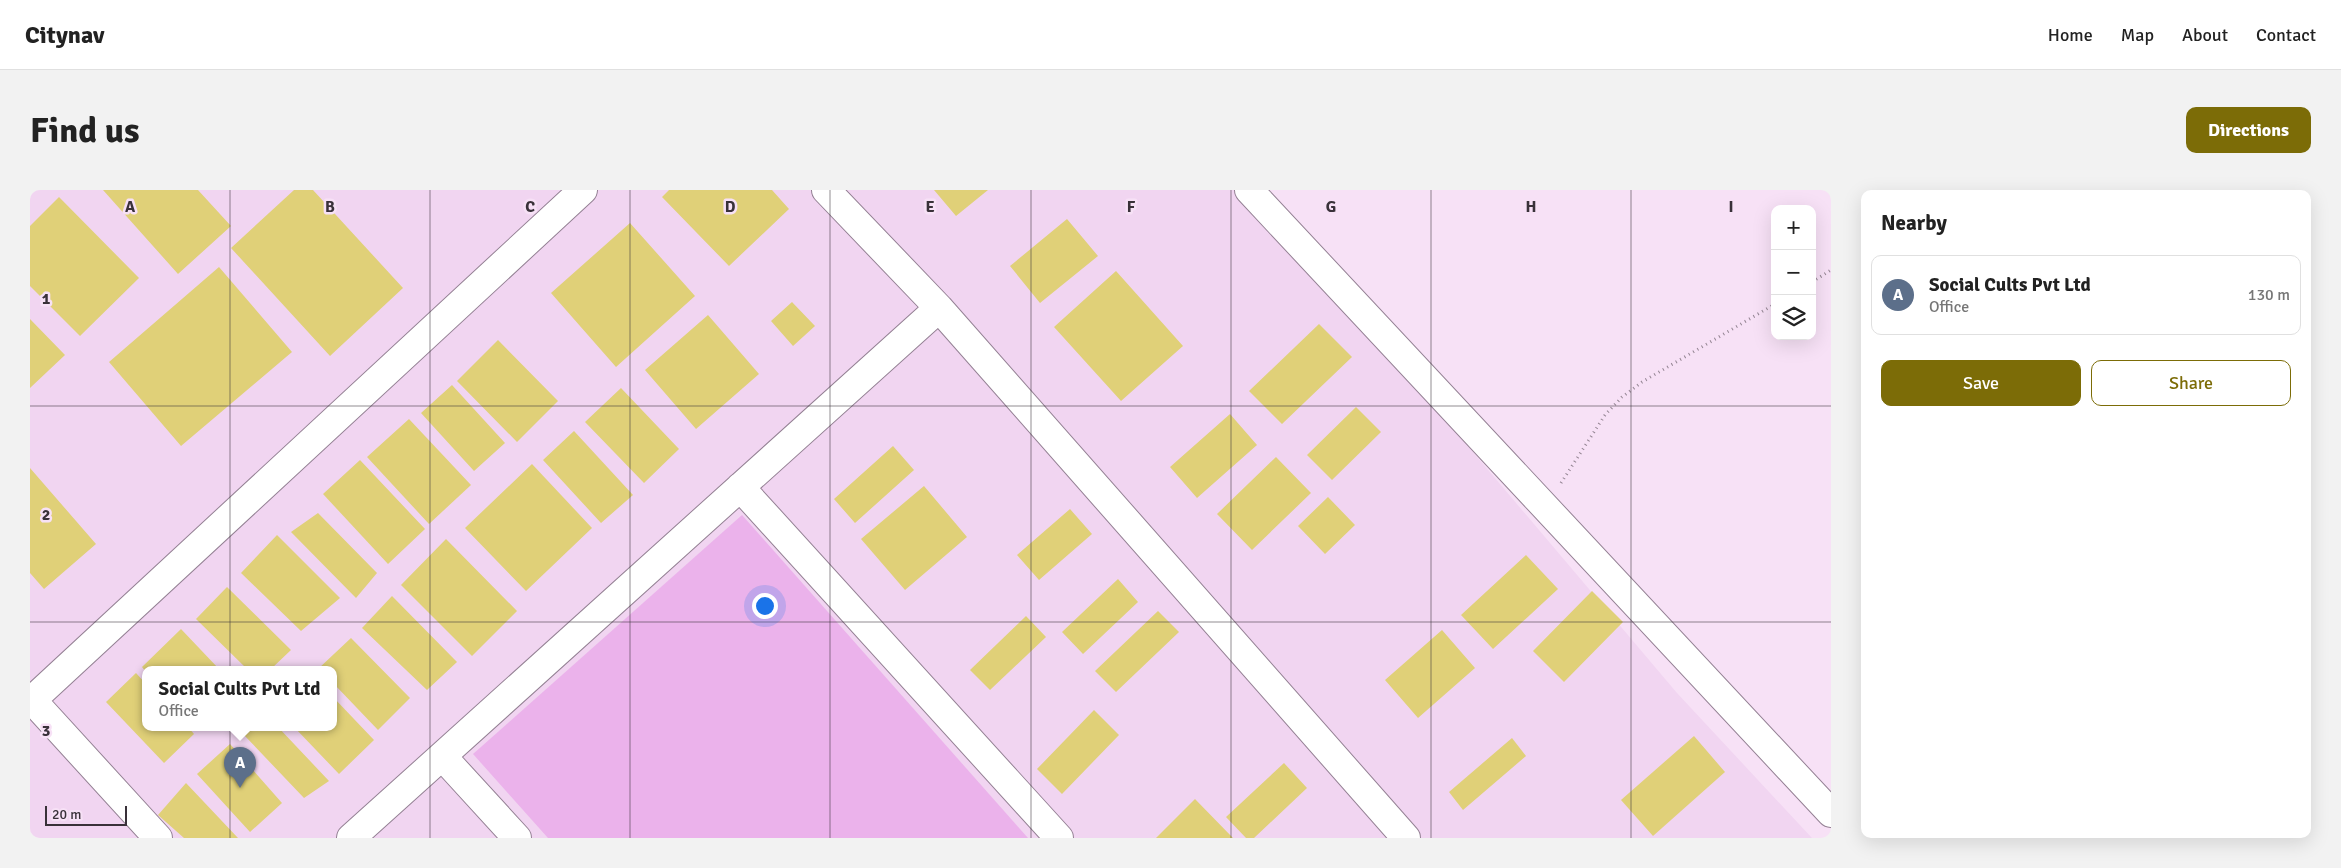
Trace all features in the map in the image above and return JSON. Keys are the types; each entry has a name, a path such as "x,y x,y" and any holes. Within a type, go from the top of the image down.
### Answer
{"lane":[{"path":"158,838 31,701 583,190"},
{"path":"826,190 939,308 1406,838"},
{"path":"1249,190 1544,509 1831,813"},
{"path":"351,838 939,308"},
{"path":"740,487 1059,838"},
{"path":"442,756 517,838"}],"path":[{"path":"1816,279 1831,270"},
{"path":"1544,509 1605,415 1622,397 1642,382 1771,306"}],"shaded area":[{"path":"30,190 1251,190 1677,693 1812,838 30,838"},
{"path":"742,515 1028,838 548,838 473,754"}],"building":[{"path":"103,190 198,190 231,226 178,274"},
{"path":"294,190 313,190 403,288 330,356 231,248"},
{"path":"669,190 772,190 789,209 729,266 662,197"},
{"path":"934,190 988,190 956,216"},
{"path":"59,197 139,278 80,336 30,286 30,226"},
{"path":"1067,219 1098,256 1040,303 1010,266"},
{"path":"630,223 695,296 616,367 551,293"},
{"path":"219,267 292,352 181,446 109,362"},
{"path":"1116,271 1183,346 1121,401 1054,327"},
{"path":"792,302 815,326 793,346 771,321"},
{"path":"708,315 759,374 696,429 645,370"},
{"path":"30,319 65,355 30,388"},
{"path":"1319,324 1352,357 1282,424 1249,391"},
{"path":"498,340 558,401 517,442 457,381"},
{"path":"452,385 505,443 474,471 421,413"},
{"path":"621,388 679,449 644,483 585,422"},
{"path":"1356,407 1381,432 1332,480 1307,455"},
{"path":"1230,414 1257,445 1197,498 1170,467"},
{"path":"409,419 471,485 429,524 367,457"},
{"path":"574,431 633,495 601,523 543,460"},
{"path":"893,446 914,470 855,523 834,499"},
{"path":"1276,457 1311,493 1252,550 1217,514"},
{"path":"360,460 425,529 388,564 323,494"},
{"path":"532,464 592,528 526,591 465,528"},
{"path":"30,468 96,544 44,589 30,573"},
{"path":"924,486 967,537 905,590 861,539"},
{"path":"1328,497 1355,525 1325,554 1298,526"},
{"path":"1070,509 1092,534 1039,580 1017,555"},
{"path":"318,513 377,573 356,598 291,532"},
{"path":"277,535 340,598 301,631 241,573"},
{"path":"446,539 517,611 472,656 401,585"},
{"path":"1526,555 1558,589 1493,649 1461,615"},
{"path":"1118,579 1138,602 1083,654 1062,632"},
{"path":"227,587 291,650 274,666 244,666 196,619"},
{"path":"1592,591 1623,622 1564,682 1533,651"},
{"path":"392,596 457,662 427,690 362,628"},
{"path":"1158,611 1179,632 1116,692 1095,671"},
{"path":"1026,616 1046,637 990,690 970,670"},
{"path":"181,629 216,666 143,666"},
{"path":"1442,630 1475,668 1418,718 1385,680"},
{"path":"351,638 410,698 378,730 337,687 337,666 321,666"},
{"path":"136,673 142,680 142,731 191,731 194,734 164,763 106,702"},
{"path":"337,701 374,740 339,774 298,731 337,731"},
{"path":"1094,710 1119,735 1062,794 1037,769"},
{"path":"248,731 282,731 329,781 304,798 244,735"},
{"path":"1694,736 1725,772 1653,836 1621,800"},
{"path":"1512,738 1526,756 1463,810 1449,792"},
{"path":"230,744 282,803 250,832 197,774"},
{"path":"1284,763 1307,788 1254,838 1246,838 1226,817"},
{"path":"186,783 238,838 184,838 158,815"},
{"path":"1195,799 1233,838 1156,838"}],"place":[{"name":"Social Cults Pvt Ltd","path":"240,788"}]}
